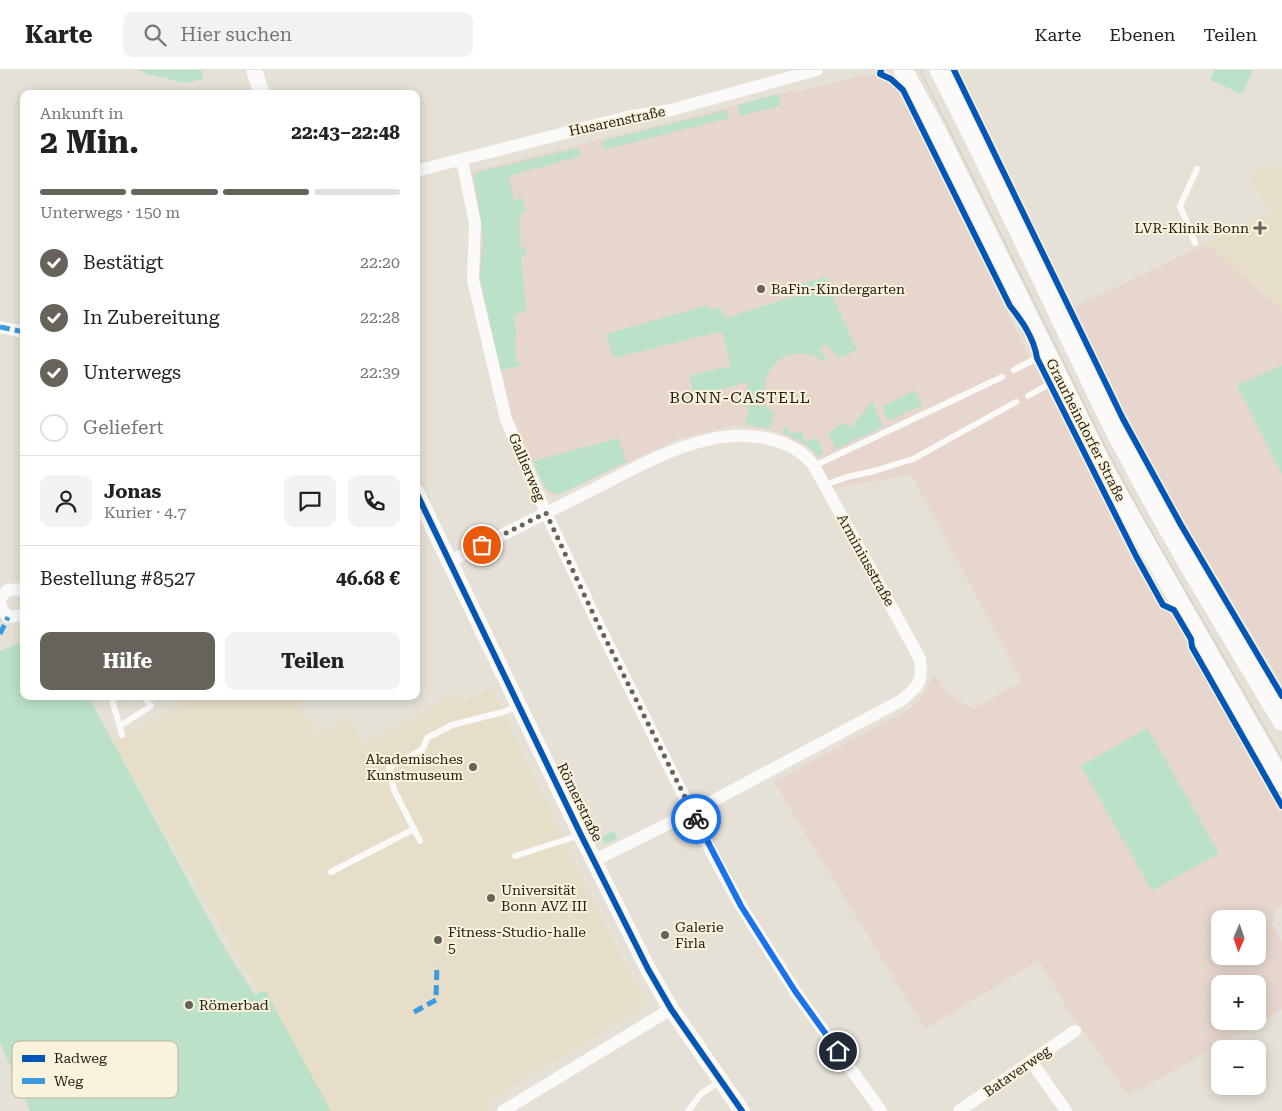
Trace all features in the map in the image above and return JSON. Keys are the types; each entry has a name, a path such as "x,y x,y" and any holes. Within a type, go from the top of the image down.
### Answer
{"main road":[{"name":"Graurheindorfer Straße","path":"939,70 982,153 1060,319 1139,476 1282,721"},
{"name":"Graurheindorfer Straße","path":"905,75 936,130 1106,473 1282,782"}],"street":[{"path":"254,70 261,90"},
{"name":"Husarenstraße","path":"420,170 627,117 670,110 817,70"},
{"path":"890,70 905,75"},
{"name":"Gallierweg","path":"462,160 475,223 473,280 486,337 506,419 546,513 597,622 741,906 795,991 881,1111"},
{"path":"0,327 20,331"},
{"name":"Arminiusstraße","path":"450,561 661,456 719,437 753,436 775,441 800,451 814,466 920,659 922,673 918,686 902,700 692,812 595,860"},
{"name":"Römerstraße","path":"420,500 648,969 671,1009 742,1111"},
{"path":"20,589 8,590 0,599 1,608 8,617 20,616"},
{"path":"503,1111 671,1009"},
{"name":"Bataverweg","path":"958,1111 1074,1031"},
{"path":"1031,1061 1066,1111"}],"lane":[{"path":"1195,243 1180,206 1197,169"},
{"path":"1014,370 1046,353"},
{"path":"814,466 1002,376"},
{"path":"1028,396 1060,378"},
{"path":"824,485 913,459 1016,402"},
{"path":"112,700 122,735"},
{"path":"120,726 151,706 146,700"},
{"path":"420,841 394,790 389,768 423,749 427,738 452,725 519,706"},
{"path":"331,872 414,829"},
{"path":"515,856 582,835"},
{"path":"688,1111 701,1094 720,1081"}],"shaded area":[{"path":"863,75 884,78 897,88 1029,357 1282,811 1282,905 1276,908 1272,924 1282,942 1282,1009 1266,1018 1266,975 1211,975 1211,1030 1245,1030 1227,1040 1211,1040 1211,1049 1129,1096 1070,1013 1039,960 925,1029 774,782 911,708 922,697 935,674 944,691 973,709 1022,681 911,474 833,489 811,449 768,430 734,425 675,440 558,496 553,496 547,492 511,415 478,277 469,172 669,123 792,90 797,92"},
{"name":"LVR-Klinik Bonn","path":"1282,167 1282,311 1207,244 1271,212 1252,184 1251,176 1257,169"},
{"path":"1207,244 1282,311 1282,365 1237,385 1282,475 1282,684 1149,462 1072,308"},
{"path":"491,688 619,953 645,1000 638,1005 640,1010 487,1102 488,1111 329,1111 112,741 188,700 297,700 317,735 348,717 363,744 456,692 462,703"}],"green space":[{"path":"139,70 201,70 203,79 186,83 147,74"},
{"path":"1215,70 1253,70 1242,94 1210,80"},
{"path":"778,94 781,106 740,116 738,105"},
{"path":"727,110 729,118 604,150 602,141"},
{"path":"578,148 581,156 509,176 514,200 522,198 526,212 519,215 521,248 526,248 526,255 521,255 526,312 517,313 514,318 516,354 522,365 500,371 480,277 483,242 474,179 477,172"},
{"path":"826,277 857,350 839,358 826,344 819,349 827,359 824,362 814,356 794,354 777,362 771,369 765,390 758,392 761,402 775,413 770,429 749,425 744,422 749,415 745,395 749,382 694,396 689,376 731,366 722,331 614,358 606,334 708,305 710,310 719,307 726,318 798,295 796,285"},
{"path":"1282,365 1282,475 1237,385"},
{"path":"915,390 923,405 888,421 882,407"},
{"path":"872,401 883,427 836,449 828,433 844,422 851,428"},
{"path":"783,427 788,427 789,433 802,432 804,441 817,438 824,453 818,456 802,442 783,433"},
{"path":"619,438 626,462 560,494 554,494 546,488 533,461"},
{"path":"20,643 20,700 90,700 224,947 255,995 265,990 331,1111 30,1111 24,1098 178,1098 178,1041 12,1041 12,1070 0,1042 0,651"},
{"path":"1147,728 1219,853 1152,891 1081,766"},
{"path":"614,831 618,838 605,844 601,837"}],"tram line":[{"path":"920,70 1103,442 1139,510 1282,758"}],"marked path":[{"path":"0,327 20,331"},
{"path":"0,634 8,617"},
{"path":"414,1012 436,1000 437,965"}],"cycle path":[{"path":"881,70 880,74 891,79 903,90 1010,306 1030,337 1037,358 1136,556 1163,605 1174,610 1191,639 1192,647 1282,806"},
{"path":"954,70 1123,419 1181,525 1282,696"},
{"path":"420,500 581,835 648,969 671,1009 742,1111"}],"way so far":[{"path":"482,545 546,513 597,622 696,819"}],"place":[{"name":"LVR-Klinik Bonn","path":"1260,228"},
{"name":"BaFin-Kindergarten","path":"761,289"},
{"name":"Akademisches Kunstmuseum","path":"473,767"},
{"name":"Universität Bonn AVZ III","path":"491,898"},
{"name":"Galerie Firla","path":"665,935"},
{"name":"Fitness-Studio-halle 5","path":"438,940"},
{"name":"Römerbad","path":"189,1005"}],"district":[{"name":"BONN-CASTELL","path":"740,397"}],"route":[{"path":"696,819 716,861 741,906 795,991 838,1051"}]}
